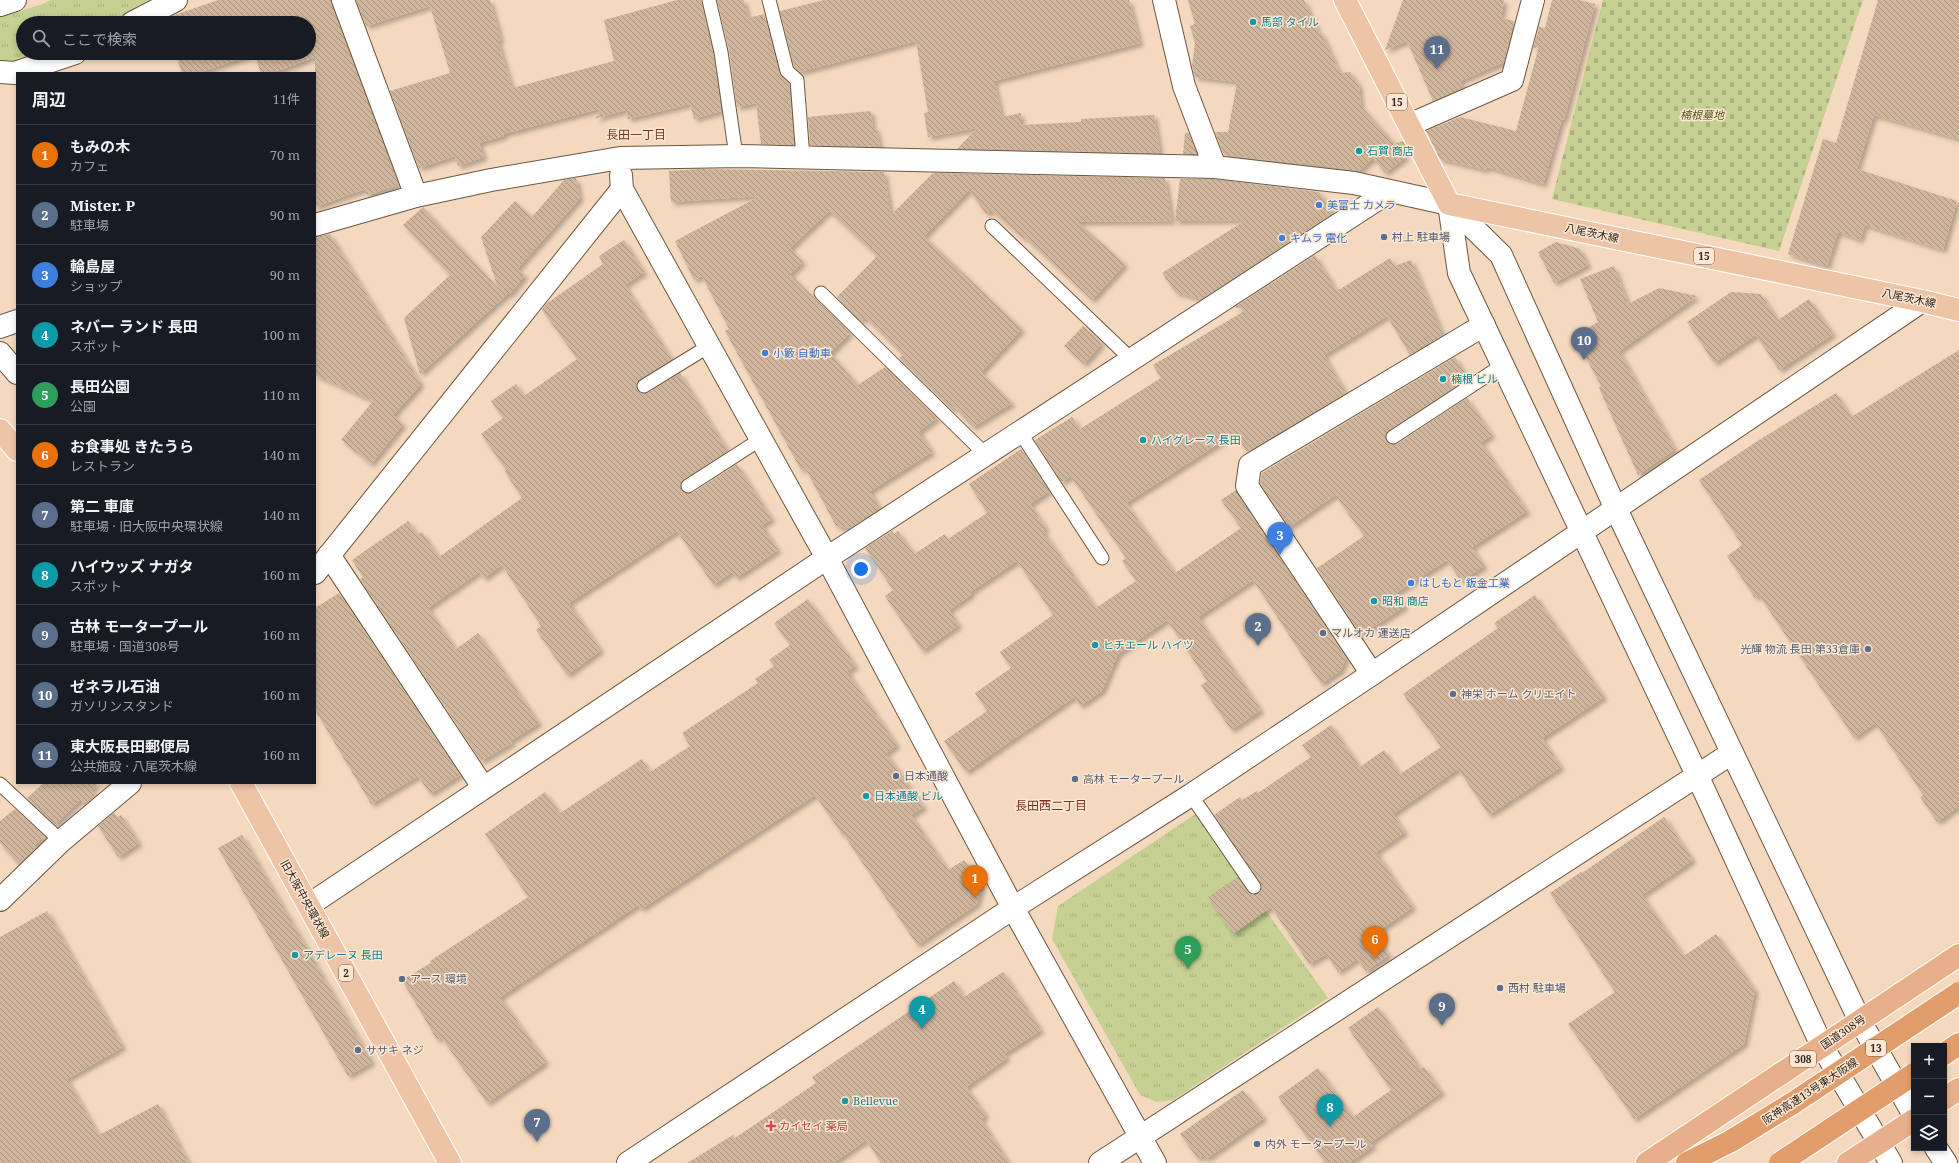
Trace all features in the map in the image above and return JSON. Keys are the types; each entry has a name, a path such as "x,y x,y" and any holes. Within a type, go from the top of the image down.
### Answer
{"highway":[{"name":"国道308号","path":"1647,1163 1959,954"},
{"name":"阪神高速13号東大阪線","path":"1701,1163 1959,993"},
{"path":"1947,1052 1959,1044"},
{"path":"1780,1163 1911,1076"},
{"path":"1947,1098 1959,1089"},
{"path":"1687,1163 1731,1141 1793,1103"},
{"path":"1848,1163 1911,1122"}],"main road":[{"name":"15","path":"1345,0 1449,204"},
{"name":"八尾茨木線","path":"1449,204 1922,300 1959,310"},
{"path":"0,430 16,449"},
{"name":"旧大阪中央環状線","path":"242,784 450,1163"}],"street":[{"path":"0,5 15,0"},
{"path":"145,16 176,0"},
{"path":"344,0 416,196"},
{"path":"1164,0 1184,86 1215,167"},
{"path":"1409,125 1512,80 1533,0"},
{"path":"18,72 54,60"},
{"path":"0,72 16,73"},
{"path":"316,225 416,196 491,180 620,158 736,156 1215,167 1354,183 1449,204 1501,255 1616,510 1860,1021 1911,1110"},
{"path":"620,158 622,189 826,558 1013,908 1155,1163"},
{"path":"316,571 622,189"},
{"path":"309,905 826,558 1390,192"},
{"path":"1449,204 1459,273 1582,532 1822,1046 1878,1144 1891,1163"},
{"path":"628,1163 1013,908 1191,795 1616,510 1922,300"},
{"path":"0,327 16,321"},
{"path":"1372,674 1247,486 1250,465 1484,325"},
{"path":"0,354 16,372"},
{"path":"329,555 483,787"},
{"path":"1100,1163 1732,752"},
{"path":"0,900 61,841 129,784"},
{"path":"1938,1151 1946,1163"}],"lane":[{"path":"709,0 721,52 736,156"},
{"path":"770,0 787,71 797,80 803,158"},
{"path":"992,226 1132,360"},
{"path":"821,292 986,455"},
{"path":"644,386 709,346"},
{"path":"1393,437 1503,365"},
{"path":"1020,432 1102,558"},
{"path":"688,486 761,440"},
{"path":"0,784 61,841"},
{"path":"1191,795 1254,887"}],"green space":[{"path":"51,0 154,0 123,16 16,16 16,60 22,60 16,62 0,61 0,17 40,5"},
{"name":"楠根墓地","path":"1603,0 1863,0 1779,251 1552,199"},
{"path":"1197,813 1328,998 1173,1100 1157,1102 1140,1095 1052,939 1058,906"}],"building":[{"path":"218,0 331,0 399,185 367,195 365,189 316,207 316,16 172,16"},
{"path":"356,0 490,0 501,40 498,41 512,88 614,61 604,20 677,0 701,0 713,53 721,111 694,119 690,104 628,119 626,110 594,119 600,113 599,109 503,134 504,136 479,143 484,157 458,166 455,156 419,168 390,91 450,73 430,6 366,26"},
{"path":"717,0 744,0 748,18 764,14 779,73 789,83 794,145 761,144 756,103 737,107 729,50"},
{"path":"824,0 1129,0 1140,43 994,81 1002,117 1021,113 1021,125 1081,122 1081,119 1154,115 1160,153 957,149 977,128 928,137 924,113 928,112 916,41 800,72 794,67 780,11"},
{"path":"1188,0 1304,0 1340,73 1350,72 1359,85 1361,106 1395,144 1403,141 1408,151 1399,149 1406,157 1385,173 1373,158 1359,171 1300,162 1302,164 1224,155 1215,132 1228,132 1237,82 1195,77 1192,66 1195,43 1190,26 1195,24"},
{"path":"1403,0 1504,0 1501,18 1514,21 1504,62 1460,81 1463,88 1433,101 1407,41 1385,50"},
{"path":"1552,0 1579,0 1595,4 1564,120 1562,119 1543,184 1487,167 1486,170 1440,159 1426,131 1460,117 1516,131 1539,46 1533,49 1539,27 1545,28"},
{"path":"1878,0 1959,0 1959,139 1874,115 1857,169 1957,201 1943,250 1865,225 1860,240 1838,232 1827,266 1788,254 1823,139 1836,143"},
{"path":"177,60 236,60 201,72 182,72"},
{"path":"256,60 307,60 275,72 261,72"},
{"path":"871,111 873,128 876,128 880,147 810,145 808,117"},
{"path":"1185,133 1189,133 1197,154 1183,154"},
{"path":"701,169 884,172 891,215 933,173 1165,178 1172,221 1078,222 1125,264 1092,300 1025,238 1024,239 991,210 986,214 969,190 924,236 1022,329 981,372 1012,403 973,427 954,407 951,409 899,358 903,355 865,317 861,321 837,297 877,256 829,211 790,248 803,262 790,274 850,333 830,353 858,385 885,367 937,418 919,431 932,452 870,491 880,509 850,528 836,526 805,468 801,470 725,331 729,329 702,276 694,280 675,241 760,196 671,202 669,171"},
{"path":"576,178 580,198 517,269 525,275 510,294 508,293 420,374 404,318 450,275 403,225 423,207 498,288 481,237 515,201 532,217 564,180"},
{"path":"1180,179 1214,179 1319,192 1333,213 1202,299 1175,292 1162,273 1246,220 1175,221"},
{"path":"330,234 421,384 393,415 403,424 371,464 341,440 373,401 316,375 316,237"},
{"path":"624,240 644,272 625,285 672,359 640,379 636,386 637,390 641,393 648,393 680,373 728,451 684,479 681,483 681,490 685,493 692,493 737,464 772,519 762,525 778,550 736,578 732,572 713,585 677,531 569,603 601,650 567,675 536,630 541,626 502,565 484,578 479,572 428,608 456,649 478,633 539,723 510,741 512,743 481,761 360,579 363,577 352,560 408,521 418,535 422,532 439,557 522,498 505,472 506,470 481,434 503,418 491,401 516,384 524,396 577,359 542,310 546,304 603,264 599,256"},
{"path":"1556,242 1580,249 1588,265 1554,283 1538,252"},
{"path":"1315,255 1337,291 1390,258 1395,266 1411,260 1442,332 1439,333 1441,336 1410,355 1387,316 1324,355 1346,393 1247,452 1235,433 1126,503 1175,573 1241,528 1221,500 1236,490 1346,658 1341,670 1321,684 1253,580 1198,617 1261,710 1231,730 1201,685 1207,681 1167,620 1118,654 1102,691 1080,706 1074,697 966,772 944,741 987,711 975,693 1011,668 1000,652 1053,615 1017,561 970,592 972,594 949,610 959,625 922,651 885,596 893,590 865,548 892,531 894,534 898,531 914,554 945,534 948,539 987,513 969,484 1021,449 1049,491 1030,504 1046,528 1043,531 1096,608 1136,581 1122,561 1126,558 1070,476 1062,482 1035,440 1072,417 1080,429 1161,378 1153,365 1246,310 1235,307"},
{"path":"1614,266 1628,304 1659,288 1697,296 1619,351 1675,449 1638,475 1599,388 1601,386 1574,336 1598,322 1580,279"},
{"path":"1731,292 1761,294 1778,320 1809,299 1833,334 1779,370 1756,335 1714,363 1687,322"},
{"path":"1083,326 1102,343 1084,364 1064,346"},
{"path":"1959,350 1959,806 1937,822 1920,797 1923,795 1875,723 1854,738 1759,595 1755,598 1727,556 1742,545 1699,480 1759,440 1836,393 1851,417"},
{"path":"1455,357 1468,378 1389,430 1386,434 1386,441 1390,444 1397,444 1467,398 1492,435 1481,442 1527,511 1472,547 1484,566 1461,581 1447,560 1396,593 1405,606 1361,635 1317,568 1364,536 1335,495 1289,527 1260,483 1262,473"},
{"path":"339,593 460,775 430,794 418,776 371,804 316,712 316,607"},
{"path":"1535,595 1604,697 1542,738 1561,767 1489,815 1458,769 1393,814 1405,832 1376,852 1413,907 1374,934 1389,955 1366,971 1357,959 1338,972 1326,954 1309,964 1271,907 1233,934 1208,897 1238,877 1251,894 1259,893 1262,886 1214,815 1240,797 1242,800 1257,791 1258,793 1311,757 1302,745 1331,725 1360,767 1384,750 1400,774 1441,747 1403,694 1498,628 1494,623"},
{"path":"808,599 856,666 847,671 897,745 886,753 924,807 911,815 948,870 964,860 982,886 977,904 917,945 844,835 843,836 815,795 641,909 638,905 500,997 546,1062 487,1103 441,1037 437,1040 402,980 431,963 430,961 528,897 485,834 545,792 560,813 642,759 650,772 690,746 682,733 758,683 755,679 774,666 769,660 790,645 774,623"},
{"path":"43,784 97,784 91,790 96,795 85,805 81,799 55,825 27,798"},
{"path":"15,809 44,836 35,845 37,847 18,864 0,843 0,821"},
{"path":"114,813 118,817 121,815 139,843 118,857 98,826"},
{"path":"1664,817 1693,860 1642,895 1684,956 1716,934 1755,990 1744,1044 1634,1119 1568,1024 1615,992 1550,893"},
{"name":"アデレーヌ 長田","path":"242,835 372,1062 348,1076 218,848"},
{"path":"47,911 123,1047 67,1079 99,1135 158,1104 189,1163 0,1163 0,937"},
{"path":"1003,972 1041,1030 1004,1054 1007,1058 966,1087 986,1115 981,1119 1009,1163 881,1163 866,1140 833,1163 687,1163 733,1135 735,1138 816,1083 812,1077 954,981 964,997"},
{"path":"1378,1007 1421,1069 1424,1067 1442,1092 1371,1142 1373,1146 1349,1163 1325,1163 1278,1097 1318,1068 1353,1117 1391,1090 1348,1028"},
{"path":"1243,1090 1264,1118 1206,1159 1203,1155 1198,1159 1180,1134"}],"place":[{"name":"馬部 タイル","path":"1253,22"},
{"name":"東大阪長田郵便局","path":"1437,69"},
{"name":"石賀 商店","path":"1359,151"},
{"name":"美富士 カメラ","path":"1319,205"},
{"name":"村上 駐車場","path":"1384,237"},
{"name":"キムラ 電化","path":"1282,238"},
{"name":"小籔 自動車","path":"765,353"},
{"name":"ゼネラル石油","path":"1584,360"},
{"name":"楠根 ビル","path":"1443,379"},
{"name":"ハイグレース 長田","path":"1143,440"},
{"name":"輪島屋","path":"1280,555"},
{"name":"はしもと 鈑金工業","path":"1411,583"},
{"name":"昭和 商店","path":"1374,601"},
{"name":"マルオカ 運送店","path":"1323,633"},
{"name":"ヒチエール ハイツ","path":"1095,645"},
{"name":"Mister. P","path":"1258,646"},
{"name":"光輝 物流 長田 第33倉庫","path":"1868,649"},
{"name":"神栄 ホーム クリエイト","path":"1453,694"},
{"name":"日本通酸","path":"896,776"},
{"name":"高林 モータープール","path":"1075,779"},
{"name":"日本通酸 ビル","path":"866,796"},
{"name":"もみの木","path":"975,898"},
{"name":"アデレーヌ 長田","path":"295,955"},
{"name":"お食事処 きたうら","path":"1375,959"},
{"name":"長田公園","path":"1188,969"},
{"name":"アース 環境","path":"402,979"},
{"name":"西村 駐車場","path":"1500,988"},
{"name":"古林 モータープール","path":"1442,1026"},
{"name":"ネバー ランド 長田","path":"922,1029"},
{"name":"ササキ ネジ","path":"358,1050"},
{"name":"Bellevue","path":"845,1101"},
{"name":"カイセイ 薬局","path":"771,1126"},
{"name":"ハイウッズ ナガタ","path":"1330,1127"},
{"name":"第二 車庫","path":"537,1142"},
{"name":"内外 モータープール","path":"1257,1144"}],"district":[{"name":"長田一丁目","path":"636,135"},
{"name":"長田西二丁目","path":"1051,806"}]}
